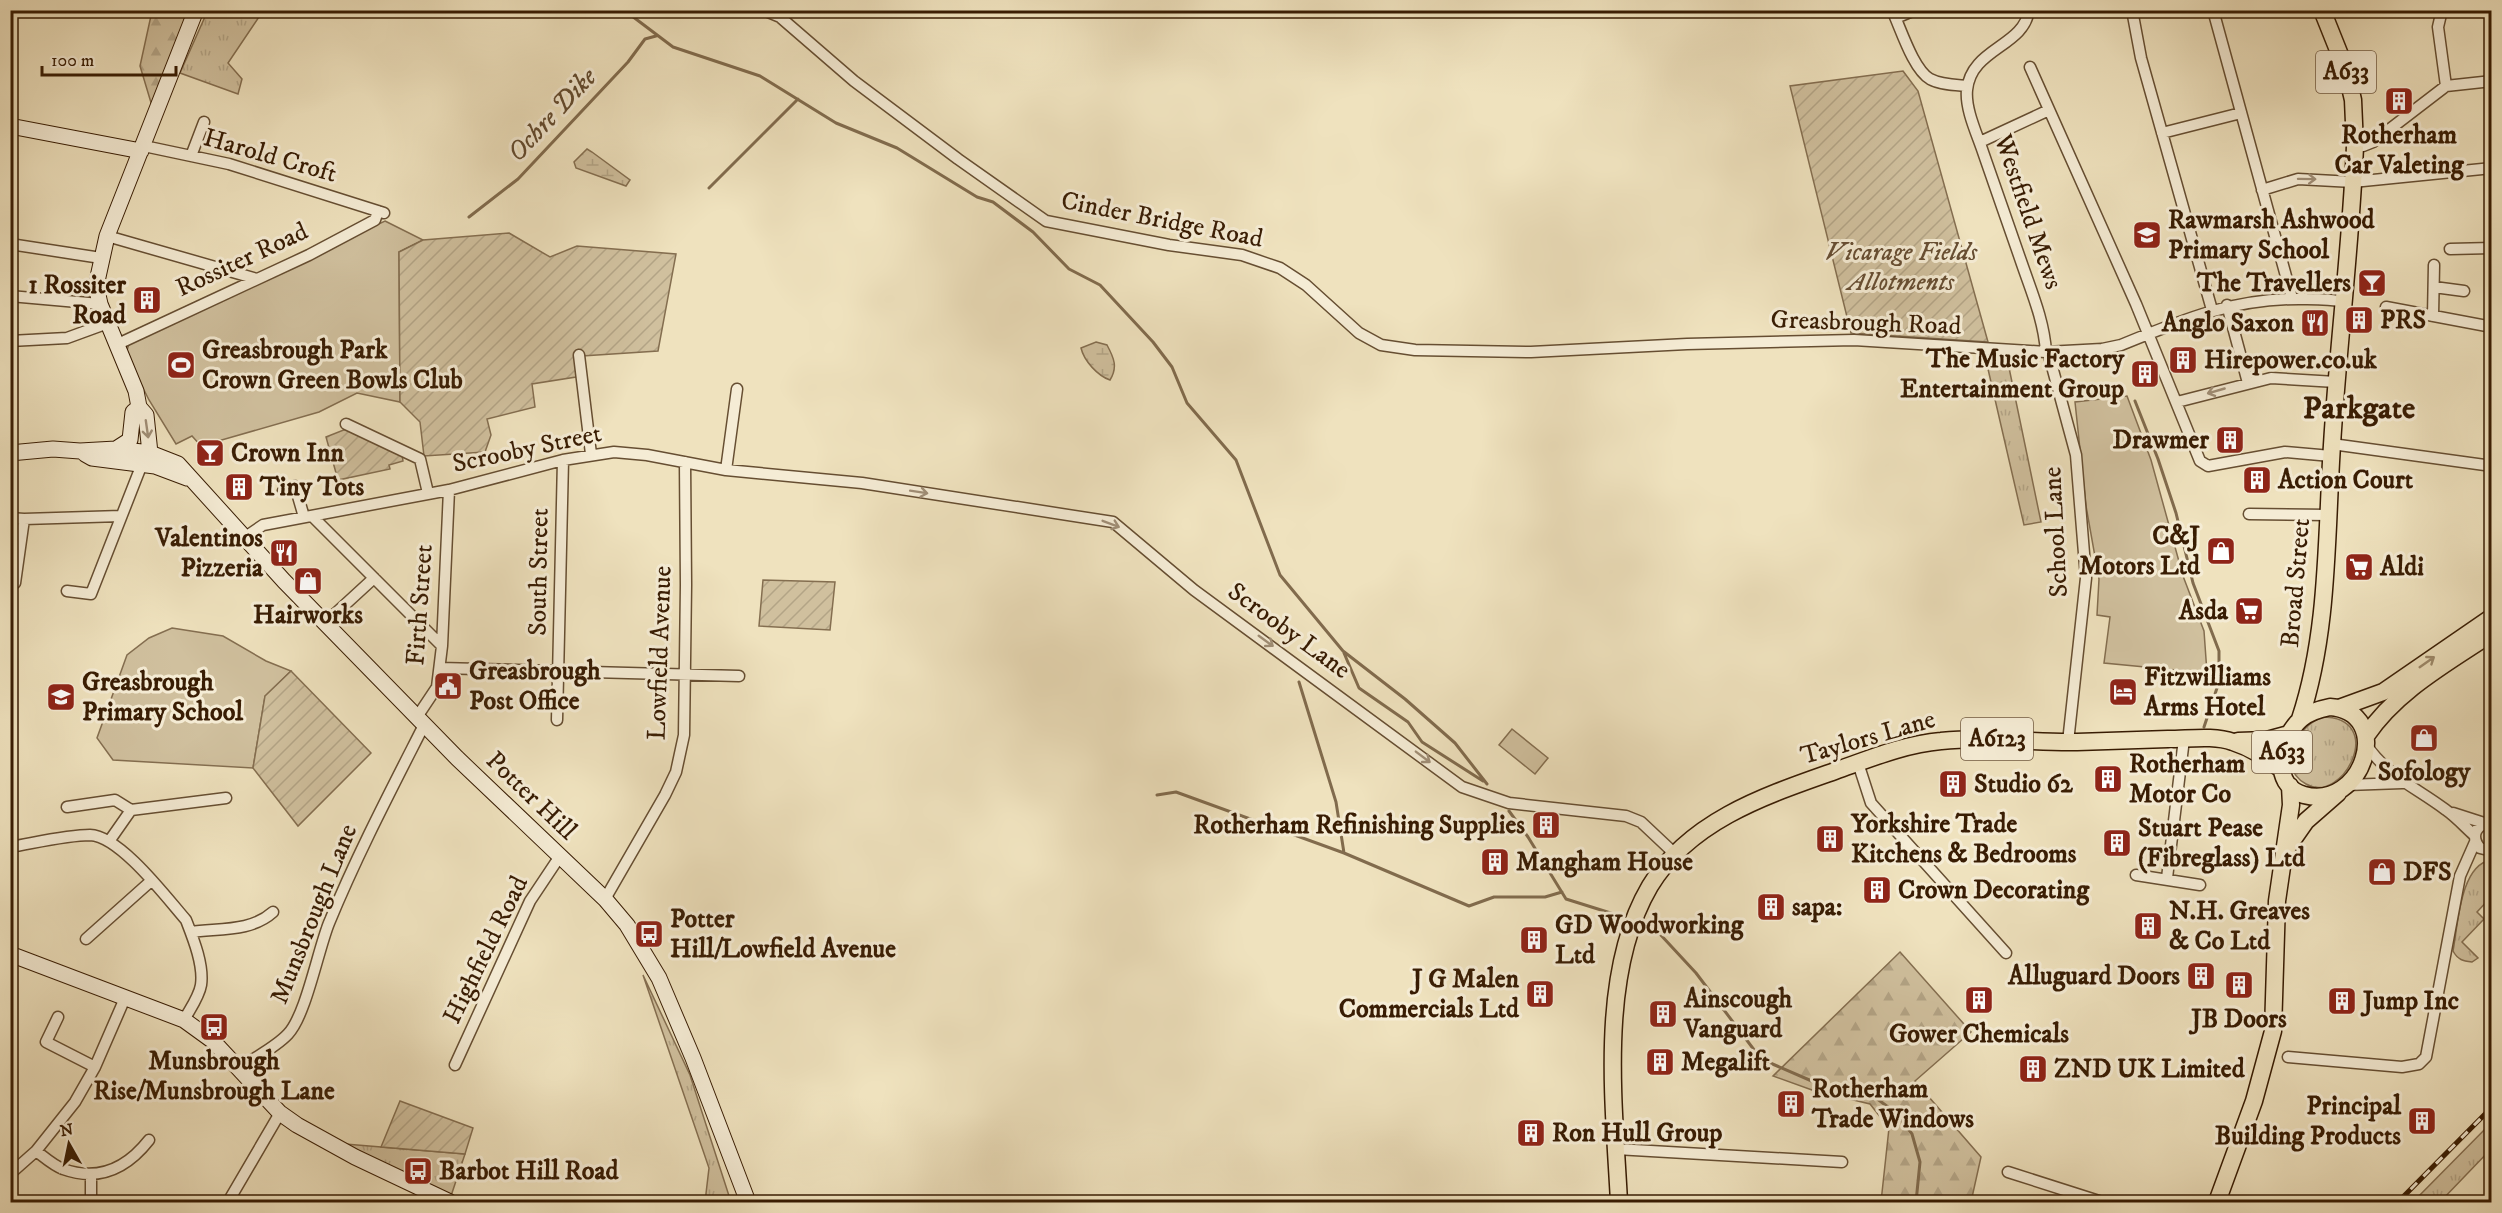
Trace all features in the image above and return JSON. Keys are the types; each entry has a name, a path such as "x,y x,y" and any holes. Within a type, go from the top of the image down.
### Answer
{"main road":[{"path":"139,456 146,415 139,406 136,391 100,304 96,286 107,236 196,10"},
{"name":"A633","path":"2322,10 2346,70 2353,100 2354,141"},
{"path":"10,126 143,149"},
{"name":"Broad Street","path":"2300,720 2313,676 2324,589 2336,382 2354,182 2354,141"},
{"path":"139,406 133,412 139,456"},
{"path":"10,453 116,449 139,456"},
{"name":"Potter Hill","path":"80,451 92,458 139,456 178,464 244,538 421,721 605,899 627,925 659,978 693,1058 748,1203"},
{"path":"2334,707 2383,692 2492,617"},
{"path":"2366,741 2378,718 2408,690 2492,633"},
{"name":"Broad Street","path":"2313,676 2318,692 2334,707"},
{"name":"A633","path":"2283,855 2306,820 2343,788 2355,777 2363,762 2366,741 2358,720 2350,713 2334,707 2309,713 2289,734 2282,750 2281,769 2290,786 2300,794 2313,797 2343,788"},
{"name":"Taylors Lane","path":"1676,854 1710,826 1740,808 1772,794 1895,750 1937,741 2003,739 2068,742 2184,739 2231,741 2267,740 2289,734"},
{"name":"Taylors Lane","path":"2231,741 2254,750 2281,769"},
{"name":"A633","path":"2217,1203 2254,1101 2273,1031 2277,901 2291,805 2290,786"},
{"name":"A6123","path":"1619,1203 1614,1024 1624,949 1633,918 1652,884 1676,854"},
{"path":"10,954 184,1020 213,1041 280,1113 315,1136 450,1203"}],"street":[{"name":"Cinder Bridge Road","path":"763,10 780,16 854,81 1046,221 1169,245 1242,255 1280,268 1306,285 1359,333 1381,345 1414,350"},
{"path":"1916,10 1894,14 1916,63 1928,78 1941,83 1967,86 1979,62 2020,30 2028,19 2029,10"},
{"path":"2132,10 2141,58 2212,310"},
{"path":"2212,10 2292,298"},
{"path":"2442,10 2438,27 2446,86"},
{"path":"2030,67 2148,333 2197,455 2204,465 2284,452 2331,450 2492,466"},
{"path":"2354,141 2363,146 2373,142 2446,86 2492,81"},
{"name":"Westfield Mews","path":"1967,86 1967,99 2041,320 2048,356"},
{"path":"1980,142 2049,110"},
{"path":"2162,132 2241,113"},
{"path":"190,156 204,122"},
{"name":"Harold Croft","path":"143,149 229,164 381,212"},
{"path":"2262,190 2298,179 2354,182 2492,168"},
{"name":"Rossiter Road","path":"118,344 309,255 375,220 381,212"},
{"path":"107,236 257,279"},
{"path":"10,244 101,258"},
{"path":"2450,249 2492,248"},
{"path":"2433,316 2434,265"},
{"path":"2434,287 2464,291"},
{"path":"10,296 100,304"},
{"name":"Greasbrough Road","path":"1414,350 1531,352 1687,344 1854,340 2048,356 2121,345 2228,305 2292,298 2334,299 2344,302"},
{"path":"2228,305 2248,383"},
{"path":"2386,307 2492,327"},
{"path":"10,341 67,338 108,322"},
{"path":"579,355 591,454"},
{"name":"School Lane","path":"2048,356 2076,455 2086,578 2068,742"},
{"path":"2177,402 2271,378 2336,382"},
{"path":"726,470 737,389"},
{"path":"346,424 420,459 428,492"},
{"name":"Scrooby Street","path":"244,538 263,525 428,492 449,490 591,454 632,453 726,470 862,483"},
{"path":"67,591 91,594 121,516 139,456"},
{"name":"South Street","path":"557,720 560,673 562,460"},
{"name":"Lowfield Avenue","path":"605,899 676,772 684,735 685,462"},
{"name":"Scrooby Lane","path":"862,483 1113,522 1194,590 1462,787 1521,805 1626,816 1641,822 1676,854"},
{"path":"283,491 295,486 308,516 442,646"},
{"name":"Firth Street","path":"421,721 437,687 440,668 449,490"},
{"path":"2249,514 2329,515"},
{"path":"10,518 121,516"},
{"path":"15,583 24,519"},
{"path":"325,623 374,578"},
{"path":"440,668 739,676"},
{"name":"Munsbrough Lane","path":"239,1068 289,1034 301,1009 328,925 421,721"},
{"path":"2167,878 2184,739"},
{"path":"2366,741 2379,762 2402,783 2447,811 2488,850 2460,876"},
{"path":"1858,763 1871,803 2006,953"},
{"path":"2343,788 2402,783"},
{"path":"67,807 115,800 131,810 226,798"},
{"path":"110,840 131,810"},
{"path":"2447,811 2488,823"},
{"path":"2288,1058 2402,1066 2419,1064 2426,1057 2460,876 2477,828 2488,823"},
{"path":"10,847 90,835 110,840 131,858 186,920 191,932 201,973 201,986 184,1020"},
{"name":"Highfield Road","path":"455,1065 530,901 560,856"},
{"path":"2136,875 2167,878 2200,885"},
{"path":"86,939 151,882"},
{"path":"191,932 248,927 264,921 273,912"},
{"path":"10,1174 36,1151 75,1102 95,1067 125,998"},
{"path":"58,1017 46,1042 95,1067"},
{"path":"228,1203 280,1113"},
{"path":"36,1151 62,1169 91,1176 122,1166 141,1151 149,1140"},
{"path":"1616,1149 1842,1162"},
{"path":"2007,1172 2102,1203"},
{"path":"91,1176 91,1203"}],"green space":[{"path":"208,10 263,11 228,63 242,79 238,94 180,73"},
{"path":"152,11 189,11 152,106 140,66"},
{"name":"Vicarage Fields Allotments","path":"1903,71 1918,91 1988,342 1851,333 1790,86"},
{"path":"587,149 630,180 626,186 576,168 574,162"},
{"path":"385,221 423,240 399,252 400,402 357,393 319,412 201,446 192,436 176,444 149,400 126,354 130,340"},
{"path":"509,233 550,257 577,246 676,254 658,351 582,356 576,377 532,384 535,407 487,419 491,435 485,452 424,456 420,422 400,402 399,252 423,240"},
{"path":"1096,342 1107,345 1113,358 1114,371 1110,380 1096,372 1088,363 1081,348"},
{"path":"1985,356 2007,358 2041,522 2024,525"},
{"path":"2127,396 2151,460 2183,576 2204,631 2207,673 2104,663 2110,617 2097,615 2099,579 2086,506 2075,402"},
{"path":"346,429 402,455 403,461 389,465 390,469 338,480 326,437"},
{"path":"763,580 835,582 830,630 759,626"},
{"path":"172,628 223,636 266,661 291,671 265,696 253,768 113,760 97,738 127,655 149,638"},
{"path":"291,671 371,753 298,826 253,768 265,696"},
{"path":"2322,717 2342,721 2353,731 2356,744 2353,759 2345,772 2333,783 2320,787 2300,780 2290,763 2300,735 2315,720"},
{"path":"1512,729 1548,758 1535,774 1499,745"},
{"path":"2491,860 2491,897 2477,912 2484,919 2462,942 2478,958 2472,962 2463,960 2453,951 2462,898 2473,873 2481,864"},
{"path":"1900,952 1971,1032 1915,1081 1981,1157 1971,1202 1881,1202 1889,1128 1870,1104 1812,1090 1773,1076"},
{"path":"643,975 690,1075 731,1202 705,1202 709,1168"},
{"path":"400,1101 473,1128 465,1154 381,1147"},
{"path":"2491,1123 2491,1149 2440,1202 2413,1202"},
{"path":"345,1144 465,1154 451,1196"},
{"path":"451,1196 486,1202 469,1202"}],"waterway":[{"path":"624,10 673,47 760,76 836,123 897,148 977,197 993,202 1033,232 1069,269 1100,285 1153,342 1172,367 1187,403 1236,460 1280,575 1343,651 1405,699 1455,743 1487,784"},
{"name":"Ochre Dike","path":"469,217 518,179 628,62 645,39 656,36"},
{"path":"709,188 798,99"},
{"path":"2135,401 2158,459 2176,513 2193,583 2219,651 2219,682 2204,727"},
{"path":"1344,653 1359,688 1408,722 1422,742 1483,781"},
{"path":"1299,682 1336,802 1344,853"},
{"path":"1157,795 1176,792 1344,853 1469,906 1494,897 1545,897 1562,892"},
{"path":"1509,811 1528,837 1566,899 1617,915"},
{"path":"1649,928 1658,932 1696,973 1761,1059 1814,1082 1872,1095 1896,1113 1912,1134 1920,1162 1916,1202"}],"railway":[{"path":"2398,1202 2492,1107"}],"place":[{"name":"Rotherham Car Valeting","path":"2399,101"},
{"name":"Rawmarsh Ashwood Primary School","path":"2147,235"},
{"name":"The Travellers","path":"2372,283"},
{"name":"1 Rossiter Road","path":"147,300"},
{"name":"PRS","path":"2359,320"},
{"name":"Anglo Saxon","path":"2315,323"},
{"name":"Hirepower.co.uk","path":"2183,360"},
{"name":"Greasbrough Park Crown Green Bowls Club","path":"181,365"},
{"name":"The Music Factory Entertainment Group","path":"2145,374"},
{"name":"Drawmer","path":"2230,440"},
{"name":"Crown Inn","path":"210,453"},
{"name":"Action Court","path":"2257,480"},
{"name":"Tiny Tots","path":"239,487"},
{"name":"C&J Motors Ltd","path":"2221,551"},
{"name":"Valentinos Pizzeria","path":"284,553"},
{"name":"Aldi","path":"2359,567"},
{"name":"Hairworks","path":"308,581"},
{"name":"Asda","path":"2249,611"},
{"name":"Greasbrough Post Office","path":"448,686"},
{"name":"Fitzwilliams Arms Hotel","path":"2123,692"},
{"name":"Greasbrough Primary School","path":"61,697"},
{"name":"Sofology","path":"2424,738"},
{"name":"Rotherham Motor Co","path":"2108,779"},
{"name":"Studio 62","path":"1953,784"},
{"name":"Rotherham Refinishing Supplies","path":"1546,825"},
{"name":"Yorkshire Trade Kitchens & Bedrooms","path":"1830,839"},
{"name":"Stuart Pease (Fibreglass) Ltd","path":"2117,843"},
{"name":"Mangham House","path":"1495,862"},
{"name":"DFS","path":"2382,872"},
{"name":"Crown Decorating","path":"1877,890"},
{"name":"sapa:","path":"1771,907"},
{"name":"N.H. Greaves & Co Ltd","path":"2148,926"},
{"name":"Potter Hill/Lowfield Avenue","path":"649,934"},
{"name":"GD Woodworking Ltd","path":"1534,940"},
{"name":"Alluguard Doors","path":"2201,976"},
{"name":"JB Doors","path":"2239,985"},
{"name":"J G Malen Commercials Ltd","path":"1540,994"},
{"name":"Gower Chemicals","path":"1979,1000"},
{"name":"Jump Inc","path":"2342,1001"},
{"name":"Ainscough Vanguard","path":"1663,1014"},
{"name":"Munsbrough Rise/Munsbrough Lane","path":"214,1027"},
{"name":"Megalift","path":"1660,1062"},
{"name":"ZND UK Limited","path":"2033,1069"},
{"name":"Rotherham Trade Windows","path":"1791,1104"},
{"name":"Principal Building Products","path":"2422,1121"},
{"name":"Ron Hull Group","path":"1531,1133"},
{"name":"Barbot Hill Road","path":"418,1171"}],"district":[{"name":"Parkgate","path":"2359,409"}]}
